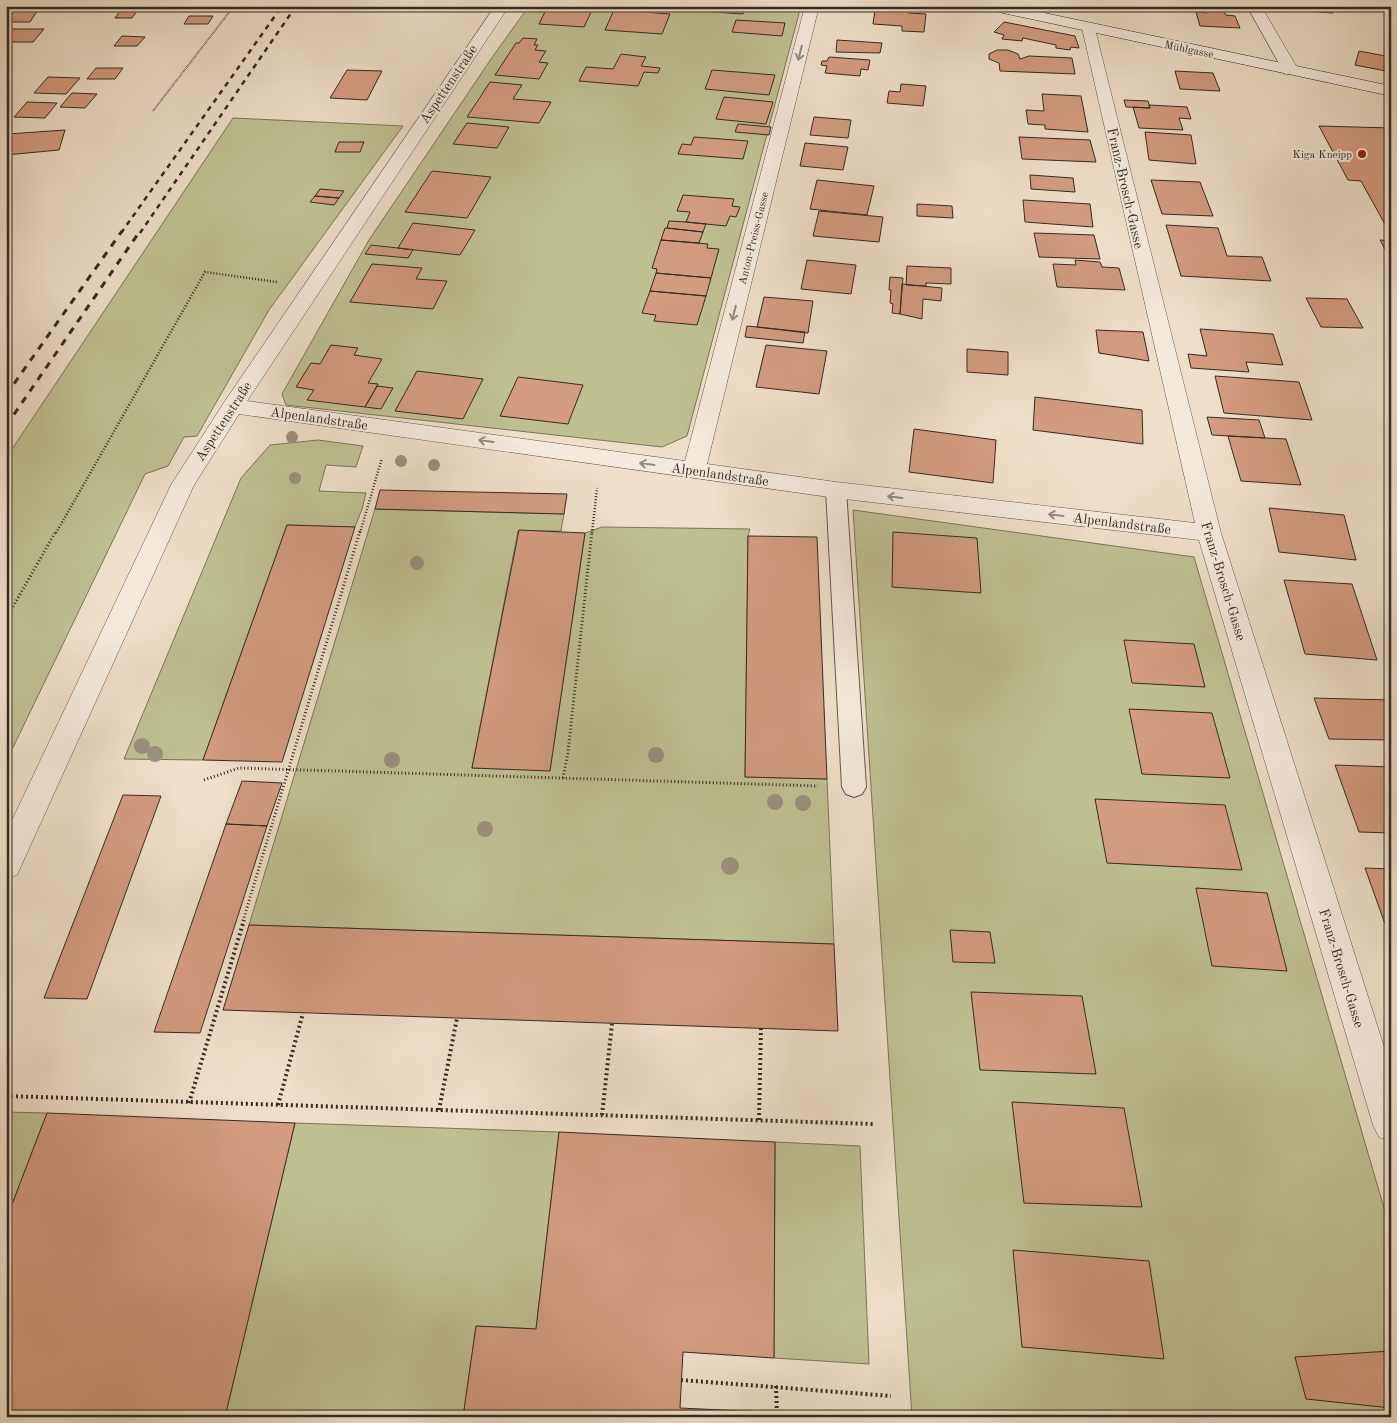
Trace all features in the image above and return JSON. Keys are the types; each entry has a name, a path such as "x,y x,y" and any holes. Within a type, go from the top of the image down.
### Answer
{"street":[{"name":"Anton-Preiss-Gasse","path":"694,471 812,6"},
{"name":"Mühlgasse","path":"988,6 1391,91"},
{"path":"1254,6 1291,71"},
{"name":"Aspettenstraße","path":"6,866 183,485 232,406 500,7"},
{"name":"Franz-Brosch-Gasse","path":"1089,28 1209,533 1391,1125"},
{"name":"Alpenlandstraße","path":"232,406 836,490 1209,533"}],"lane":[{"path":"836,490 854,787"}],"path":[{"path":"153,111 234,6"},
{"path":"6,619 204,272 314,285"},
{"path":"189,1103 391,428"},
{"path":"563,778 568,752 600,458"},
{"path":"204,780 238,768 854,787"},
{"path":"278,1105 302,1013"},
{"path":"439,1110 457,1018"},
{"path":"602,1115 612,1024"},
{"path":"759,1120 761,1028"},
{"path":"6,1096 873,1124"},
{"path":"681,1380 891,1396"},
{"path":"776,1386 777,1417"}],"green space":[{"path":"529,6 801,6 687,436 662,447 286,405 282,394 369,240"},
{"path":"233,118 403,126 269,310 197,436 184,437 168,466 145,474 6,762 6,458"},
{"path":"318,440 363,446 356,467 326,465 319,491 366,493 355,527 287,525 203,760 124,759 241,478 270,445"},
{"path":"375,509 564,514 561,531 518,531 472,768 550,770 585,533 602,527 750,529 748,536 745,777 827,779 834,944 249,925"},
{"path":"853,510 1194,557 1391,1232 1391,1417 912,1417"},
{"path":"6,1112 47,1113 6,1220"},
{"path":"295,1123 559,1132 536,1329 476,1326 463,1417 225,1417"},
{"path":"775,1142 860,1146 869,1364 774,1358"}],"building":[{"path":"548,6 594,6 584,27 539,24"},
{"path":"700,6 745,6 743,14 699,11"},
{"path":"1301,6 1329,6 1333,13 1304,11"},
{"path":"123,7 140,7 132,18 115,18"},
{"path":"890,7 908,9 908,13 926,14 924,32 902,31 902,26 873,24 875,10 889,11"},
{"path":"39,8 30,22 6,22 6,9"},
{"path":"614,10 670,14 662,34 605,30"},
{"path":"1206,11 1224,12 1226,15 1235,16 1240,28 1200,26 1196,12 1207,13"},
{"path":"189,16 213,16 208,24 184,24"},
{"path":"736,20 785,23 782,36 732,32"},
{"path":"1004,22 1075,36 1079,48 1071,47 1070,50 1056,48 1056,45 1023,38 1022,41 1002,39 1004,35 994,32"},
{"path":"6,29 44,29 33,42 6,42"},
{"path":"122,36 145,37 137,46 114,46"},
{"path":"523,38 537,39 534,45 538,45 535,50 546,51 539,62 548,63 539,79 495,75 516,43 519,43"},
{"path":"837,40 882,43 880,53 836,52"},
{"path":"997,50 1008,50 1018,54 1020,59 1029,56 1072,58 1075,74 1000,71 999,63 989,59 989,54"},
{"path":"1359,51 1391,57 1391,72 1355,65"},
{"path":"621,54 646,57 641,66 660,68 658,73 644,72 638,86 579,81 586,67 613,69"},
{"path":"829,57 870,60 868,70 861,69 860,76 825,73 827,66 821,65 822,61 827,61"},
{"path":"96,68 123,68 115,79 87,79"},
{"path":"347,70 382,71 367,100 330,98"},
{"path":"712,70 775,75 769,95 705,89"},
{"path":"1175,71 1213,73 1220,91 1180,89"},
{"path":"48,77 80,78 66,94 34,93"},
{"path":"490,82 522,85 513,99 551,102 539,123 467,117"},
{"path":"901,84 926,86 923,106 887,103 889,91 900,92"},
{"path":"72,93 97,94 85,108 60,107"},
{"path":"1042,94 1081,96 1088,132 1045,129 1045,125 1028,124 1026,110 1044,111"},
{"path":"724,97 773,102 766,124 716,119"},
{"path":"1124,100 1148,101 1150,108 1126,107"},
{"path":"27,102 57,103 45,118 14,117"},
{"path":"1149,105 1187,107 1191,119 1179,118 1183,130 1139,128 1133,107 1150,108"},
{"path":"814,117 851,120 848,138 810,135"},
{"path":"467,123 509,127 497,148 453,144"},
{"path":"738,124 771,127 769,135 735,132"},
{"name":"Kiga Kneipp","path":"1319,126 1391,128 1391,235 1361,181 1348,180"},
{"path":"65,130 59,150 6,155 8,134"},
{"path":"1145,132 1191,135 1196,164 1149,160"},
{"path":"694,137 748,141 743,159 678,154 682,144 691,145"},
{"path":"1019,137 1090,140 1096,162 1022,159"},
{"path":"339,142 364,142 360,152 335,152"},
{"path":"805,143 848,147 843,170 800,166"},
{"path":"432,171 491,177 467,218 405,212"},
{"path":"1030,175 1073,178 1075,192 1031,189"},
{"path":"817,180 874,186 867,215 810,209"},
{"path":"1151,180 1200,182 1213,216 1162,214"},
{"path":"320,189 344,191 339,198 315,196"},
{"path":"683,195 734,199 732,206 740,207 736,217 730,216 726,226 686,222 690,212 677,211"},
{"path":"315,196 339,198 334,205 310,202"},
{"path":"1023,200 1090,204 1093,227 1025,222"},
{"path":"917,204 952,206 953,218 917,216"},
{"path":"819,211 883,217 879,242 813,236"},
{"path":"669,221 706,224 703,232 667,228"},
{"path":"413,223 475,230 460,255 398,248"},
{"path":"1166,225 1218,228 1227,256 1262,257 1271,281 1181,276"},
{"path":"665,228 703,232 699,243 661,240"},
{"path":"1034,233 1094,235 1100,259 1039,257"},
{"path":"661,240 708,244 707,248 719,249 711,278 656,273 657,269 652,268"},
{"path":"1380,240 1391,241 1391,261"},
{"path":"371,245 413,250 408,258 365,254"},
{"path":"807,260 856,265 851,294 801,289"},
{"path":"1075,260 1100,262 1102,267 1119,268 1125,290 1057,287 1053,264 1076,265"},
{"path":"372,264 422,268 416,279 447,281 433,309 350,302"},
{"path":"907,266 951,268 951,284 926,283 926,286 906,285"},
{"path":"656,273 711,278 706,296 650,291"},
{"path":"890,277 903,278 900,314 892,313 893,304 890,303 891,290 889,290"},
{"path":"902,284 942,288 941,301 923,299 922,319 900,314"},
{"path":"650,291 706,296 697,325 654,321 656,315 642,313"},
{"path":"764,297 813,301 808,333 757,327"},
{"path":"1306,298 1347,299 1363,328 1321,327"},
{"path":"747,326 805,332 803,343 745,337"},
{"path":"1200,329 1273,334 1283,365 1246,362 1249,372 1191,368 1188,354 1207,356"},
{"path":"1096,330 1143,332 1149,361 1099,353"},
{"path":"331,345 358,348 354,355 382,359 368,383 378,384 365,407 307,400 314,390 296,387 311,363 320,364"},
{"path":"766,345 827,351 819,394 756,387"},
{"path":"967,349 1008,352 1008,375 967,372"},
{"path":"417,371 483,379 463,419 395,411"},
{"path":"1215,376 1299,382 1312,420 1224,413"},
{"path":"518,377 583,385 568,424 500,416"},
{"path":"377,386 393,388 381,409 365,407"},
{"path":"1035,397 1142,410 1143,444 1033,430"},
{"path":"1207,417 1259,420 1265,438 1212,435"},
{"path":"914,429 996,440 993,483 909,472"},
{"path":"1228,436 1286,439 1301,485 1241,481"},
{"path":"380,490 567,494 564,514 375,509"},
{"path":"1269,508 1344,515 1356,560 1279,552"},
{"path":"287,525 355,527 282,762 203,760"},
{"path":"519,530 585,533 550,771 472,768"},
{"path":"893,532 977,538 981,593 892,587"},
{"path":"748,536 817,537 827,779 745,777"},
{"path":"1284,580 1352,584 1377,660 1305,654"},
{"path":"1124,640 1194,644 1205,687 1132,683"},
{"path":"1314,698 1391,700 1391,740 1329,739"},
{"path":"1129,709 1212,713 1230,778 1142,774"},
{"path":"1335,765 1391,767 1391,833 1359,832"},
{"path":"242,781 282,783 267,826 226,824"},
{"path":"123,795 161,796 87,999 44,998"},
{"path":"1095,799 1225,805 1242,870 1107,863"},
{"path":"226,824 267,826 200,1033 154,1032"},
{"path":"1365,868 1391,869 1391,924 1385,924"},
{"path":"1196,888 1267,893 1287,971 1212,966"},
{"path":"249,925 834,944 838,1031 223,1010"},
{"path":"950,930 990,932 995,963 953,962"},
{"path":"971,992 1082,996 1096,1074 980,1070"},
{"path":"1012,1102 1124,1108 1142,1207 1024,1203"},
{"path":"47,1113 295,1123 225,1417 6,1417 6,1220"},
{"path":"559,1132 775,1142 774,1358 683,1352 680,1408 765,1412 765,1417 463,1417 476,1326 536,1329"},
{"path":"1013,1250 1149,1261 1164,1359 1022,1347"},
{"path":"1391,1351 1391,1408 1306,1399 1295,1357"}],"railway":[{"path":"121,233 282,6"},
{"path":"140,233 296,6"},
{"path":"6,395 122,231"},
{"path":"6,426 140,231"}],"place":[{"name":"Kiga Kneipp","path":"1362,154"}]}
